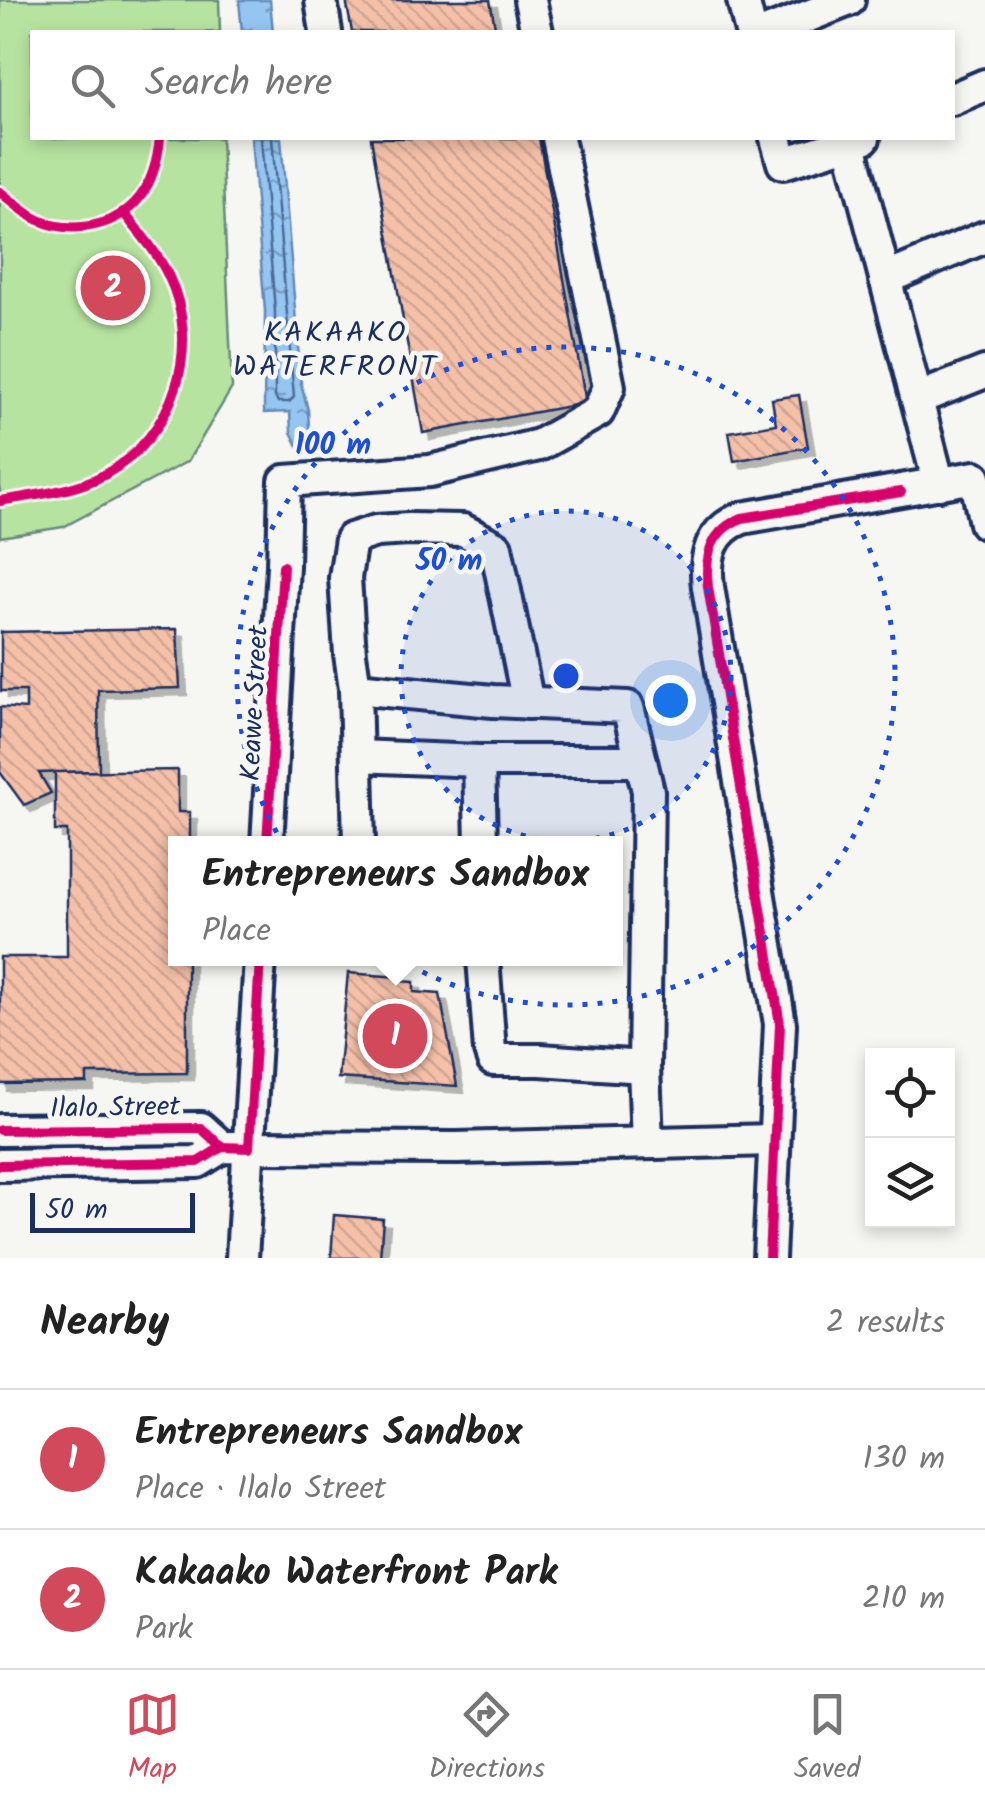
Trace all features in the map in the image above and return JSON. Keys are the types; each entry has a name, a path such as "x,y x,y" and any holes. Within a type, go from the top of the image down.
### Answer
{"street":[{"path":"321,0 326,30"},
{"path":"530,0 537,30"},
{"path":"742,0 750,30"},
{"path":"773,30 849,0"},
{"path":"955,98 985,85"},
{"name":"Keawe Street","path":"267,836 285,481 430,471 540,445 598,412 609,388 558,140"},
{"path":"776,140 782,163 857,141 885,279 938,484"},
{"path":"885,279 985,237"},
{"path":"916,399 985,372"},
{"path":"769,1258 780,1024 706,560 724,530 742,518 976,477 985,522"},
{"path":"359,836 355,688 344,578 351,539 376,531 464,530 496,546 528,703"},
{"path":"355,688 628,707 648,791 644,1067 648,1143"},
{"path":"357,756 641,761"},
{"path":"479,761 481,836"},
{"path":"242,1258 236,1148 259,966"},
{"path":"483,966 493,1060 644,1067"},
{"name":"Ilalo Street","path":"0,1130 201,1128 236,1148"},
{"name":"Ilalo Street","path":"0,1164 198,1162 236,1148 457,1148 773,1140"}],"green space":[{"path":"0,0 219,0 220,30 30,30 30,140 221,140 232,388 188,461 63,527 0,537"}],"water":[{"path":"239,0 270,0 273,30 242,30"},
{"path":"251,140 281,140 301,383 310,444 298,446 291,432 290,412 264,413 265,311"}],"building":[{"path":"346,0 490,0 496,30 352,30"},
{"path":"371,140 539,140 586,403 423,433"},
{"path":"799,395 808,447 734,461 729,432 776,424 772,399"},
{"path":"177,629 180,688 98,690 99,771 39,773 51,793 24,805 0,772 0,707 26,709 26,691 1,691 1,632"},
{"path":"178,770 178,812 190,812 190,836 168,836 168,966 187,966 187,1073 87,1074 87,1083 0,1084 0,957 67,957 67,831 55,831 55,772"},
{"path":"348,973 398,977 398,981 414,982 414,992 440,994 457,1086 338,1078"},
{"path":"334,1215 383,1219 380,1258 331,1258"}],"cycle path":[{"path":"0,192 28,214 52,225 79,227 107,221 130,207 145,190 160,140"},
{"path":"0,501 66,489 104,475 129,458 165,414 182,359 178,302 159,258 123,212"},
{"path":"769,1258 780,1024 707,565 717,537 742,518 901,492"},
{"path":"267,836 283,566"},
{"path":"0,1165 198,1162 222,1147 249,1148 260,966"},
{"path":"0,1130 201,1128 222,1147"}],"place":[{"name":"Kakaako Waterfront Park","path":"113,288"},
{"name":"Entrepreneurs Sandbox","path":"395,1036"}],"district":[{"name":"KAKAAKO WATERFRONT","path":"336,349"}]}
